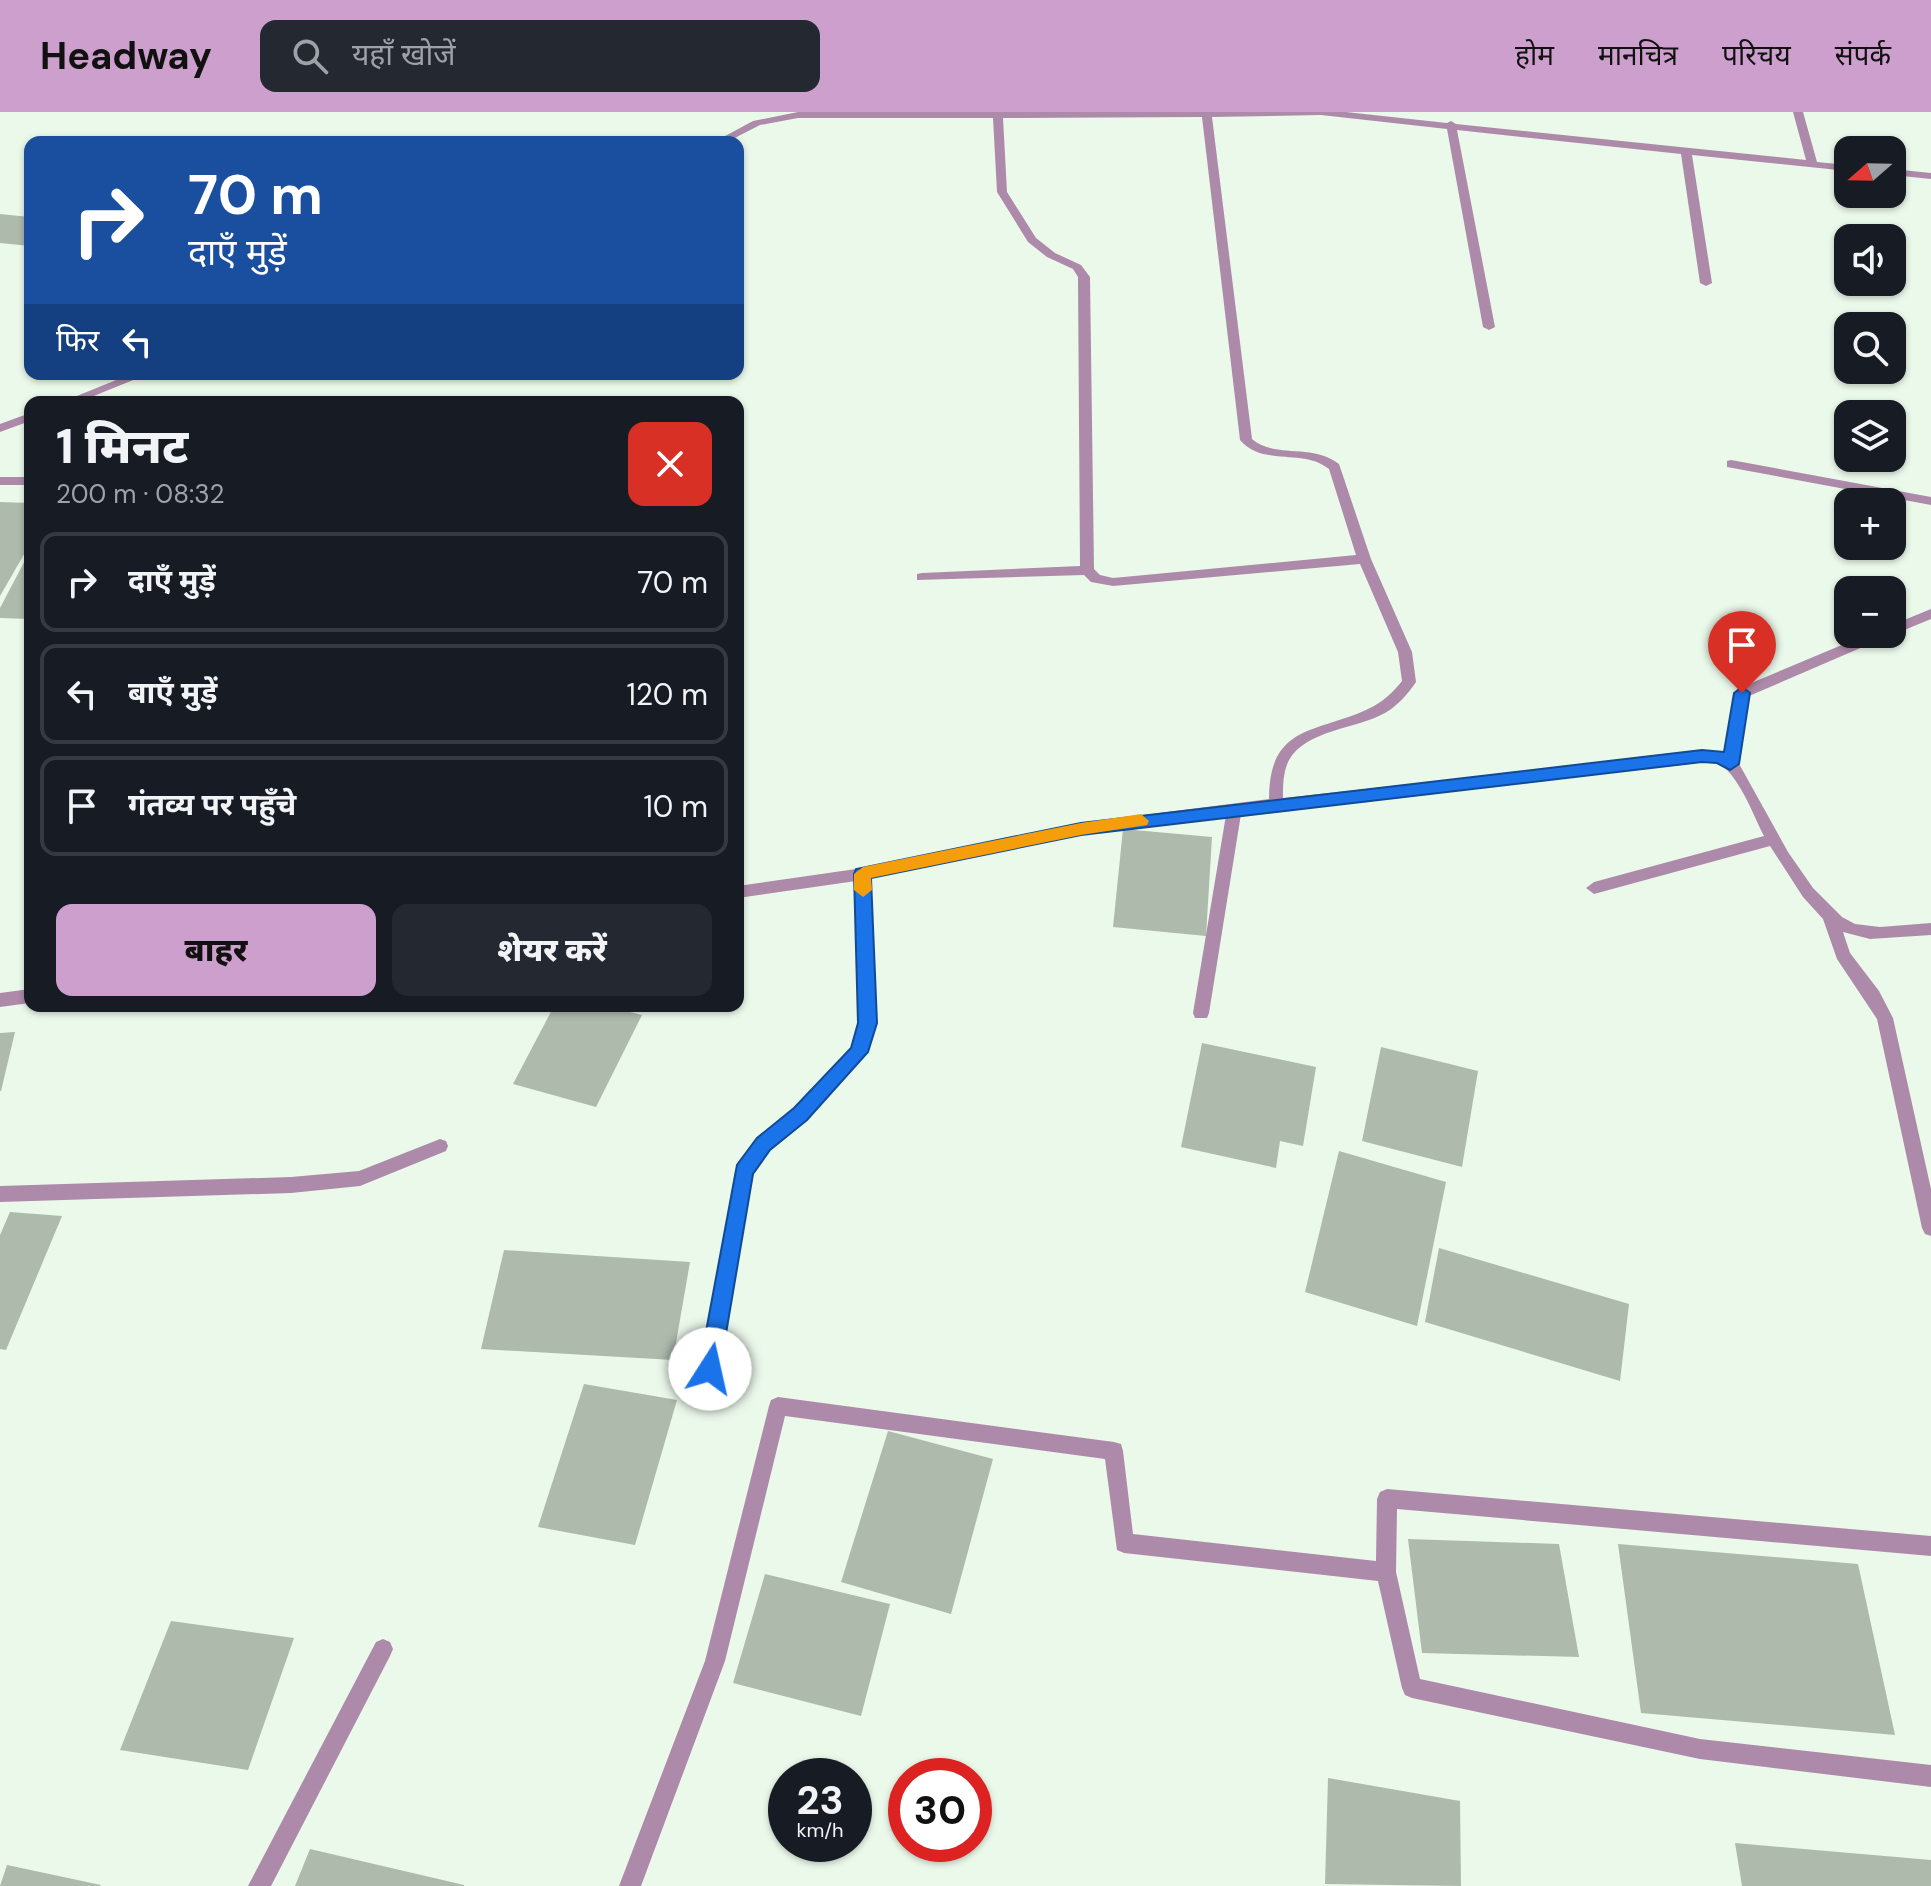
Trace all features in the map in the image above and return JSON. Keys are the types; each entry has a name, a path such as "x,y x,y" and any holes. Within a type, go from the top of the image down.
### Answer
{"street":[{"path":"1798,112 1812,164"},
{"path":"731,136 779,114 1207,116 1317,113 1451,124 1834,166"},
{"path":"998,115 1002,192 1032,240 1051,255 1077,267 1084,277 1087,570 1096,579 1113,582 1364,559"},
{"path":"1207,116 1246,440 1258,449 1330,461 1340,475 1364,559 1405,652 1409,682 1396,698 1377,711 1308,734 1288,749 1276,769 1276,804"},
{"path":"1451,124 1489,327"},
{"path":"1686,150 1706,283"},
{"path":"1906,173 1931,176"},
{"path":"84,396 126,380"},
{"path":"0,428 24,419"},
{"path":"1731,464 1931,501"},
{"path":"0,481 24,481"},
{"path":"922,577 1087,570"},
{"path":"1906,624 1931,614"},
{"path":"1730,764 1742,693 1848,648"},
{"path":"744,891 863,874 1081,829 1702,756 1720,757 1730,764 1774,839 1830,916 1854,929 1869,932 1931,929"},
{"path":"1201,1013 1234,809"},
{"path":"1594,888 1774,839"},
{"path":"710,1369 744,1171 764,1144 801,1114 859,1052 868,1023 863,874"},
{"path":"1830,916 1843,955 1885,1018 1931,1228"},
{"path":"0,1000 24,997"},
{"path":"0,1194 291,1185 360,1178 440,1146"},
{"path":"630,1886 715,1661 778,1406 1114,1451 1124,1543 1386,1572"},
{"path":"1931,1546 1387,1499 1386,1572 1412,1688 1700,1749 1931,1776"},
{"path":"259,1886 383,1649"}],"building":[{"path":"0,214 24,216 24,245 0,243"},
{"path":"0,502 24,503 24,554 0,596"},
{"path":"24,562 24,619 0,618 0,608"},
{"path":"1123,829 1212,837 1206,936 1113,927"},
{"path":"551,1012 630,1012 642,1015 596,1107 513,1084"},
{"path":"15,1032 1,1091 0,1091 0,1033"},
{"path":"1202,1043 1316,1067 1303,1146 1280,1141 1276,1168 1181,1147"},
{"path":"1381,1047 1478,1071 1462,1167 1362,1141"},
{"path":"1339,1151 1446,1182 1417,1326 1305,1292"},
{"path":"10,1212 62,1216 6,1350 0,1349 0,1235"},
{"path":"1439,1248 1629,1304 1620,1381 1425,1322"},
{"path":"504,1250 690,1262 673,1360 481,1349"},
{"path":"584,1384 677,1400 635,1545 538,1527"},
{"path":"888,1431 993,1459 951,1614 841,1582"},
{"path":"1408,1539 1559,1544 1579,1657 1422,1653"},
{"path":"1618,1544 1858,1564 1895,1735 1641,1713"},
{"path":"765,1574 890,1604 861,1716 733,1683"},
{"path":"171,1621 294,1638 248,1770 120,1750"},
{"path":"1328,1778 1460,1801 1461,1886 1325,1884"},
{"path":"1735,1843 1931,1860 1931,1886 1742,1886"},
{"path":"310,1849 464,1885 464,1886 295,1886"},
{"path":"7,1865 101,1885 0,1886"}],"slow traffic":[{"path":"863,890 863,874 1081,829 1141,821"}],"route":[{"path":"710,1369 744,1171 764,1144 801,1114 859,1052 868,1023 863,874 1081,829 1213,811 1702,756 1720,757 1730,764 1742,693"}]}
